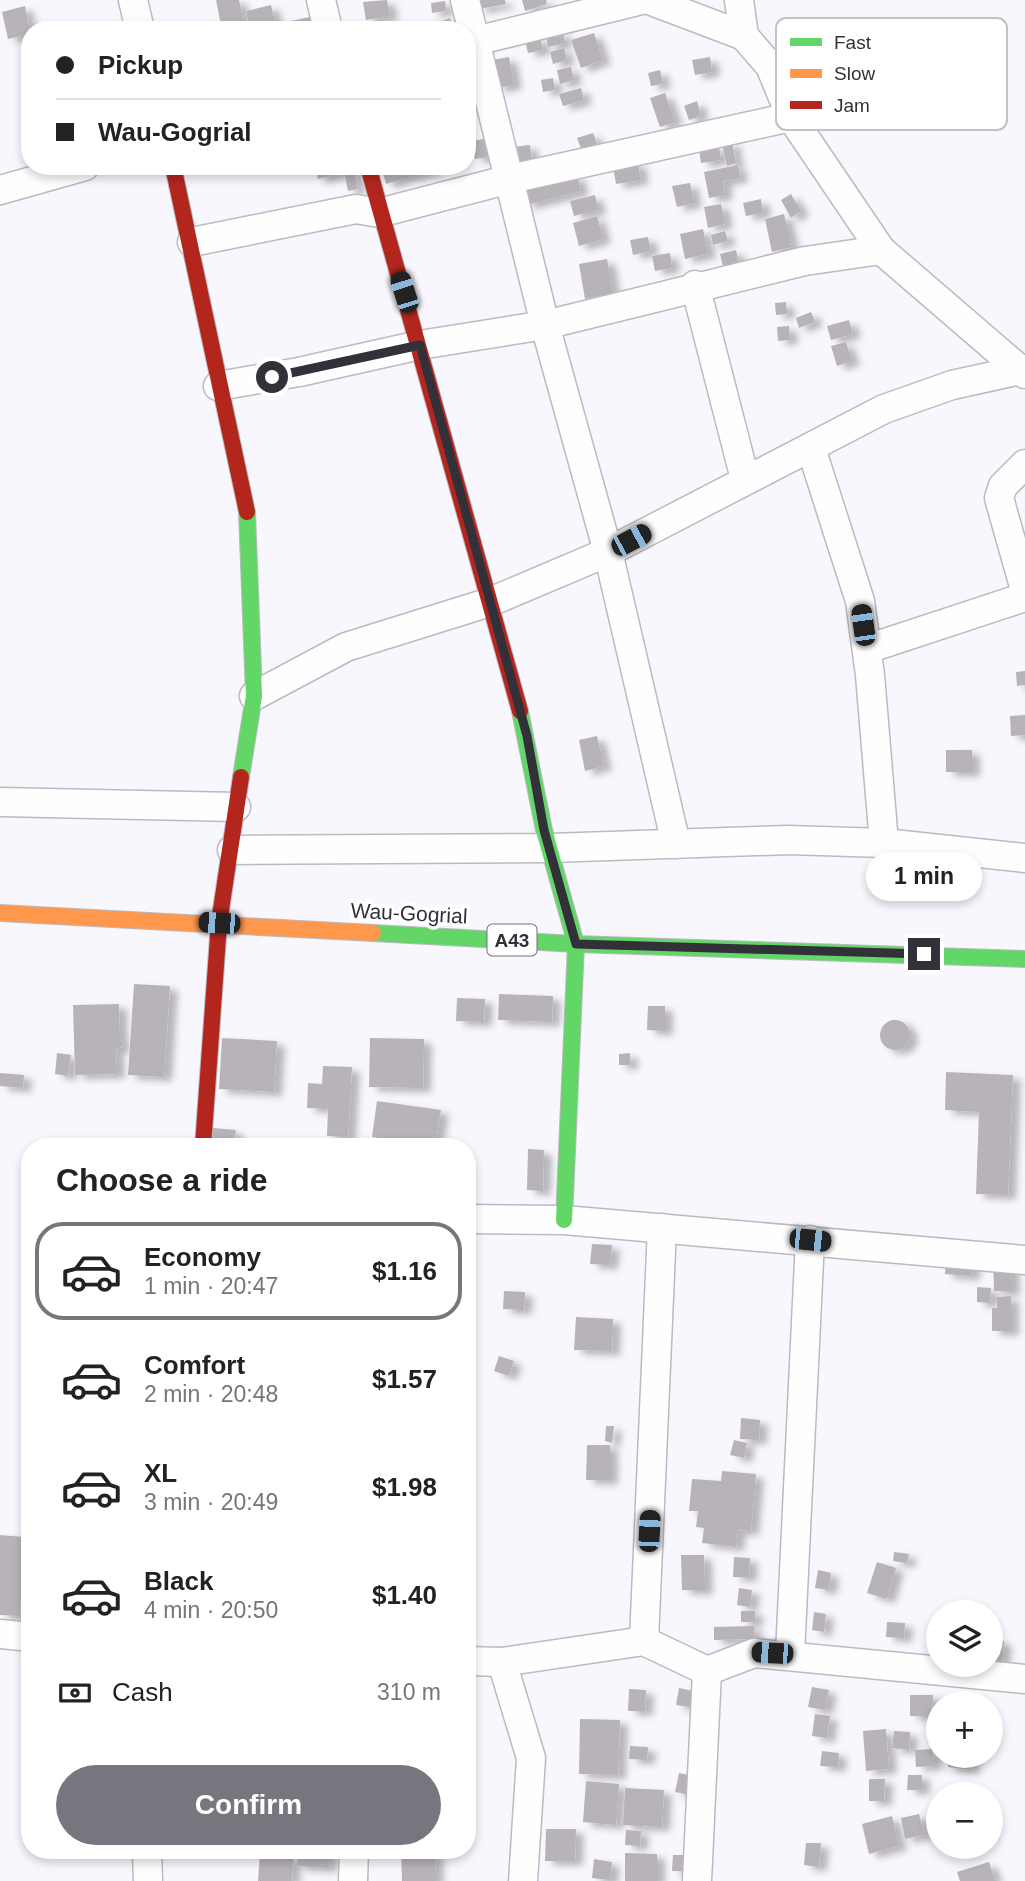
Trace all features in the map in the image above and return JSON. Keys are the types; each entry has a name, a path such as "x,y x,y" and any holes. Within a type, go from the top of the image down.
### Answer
{"street":[{"path":"133,0 138,21"},
{"path":"321,0 326,21"},
{"path":"465,0 468,21"},
{"path":"476,41 642,0"},
{"path":"649,0 744,36 770,66 776,81"},
{"path":"739,0 744,36"},
{"path":"476,56 510,178 545,324 608,552 676,844"},
{"path":"192,242 356,209 379,213 510,178 776,120"},
{"path":"800,130 881,250 1023,370"},
{"path":"0,190 53,175"},
{"path":"175,175 192,242 218,386 249,521 254,696 219,923 205,1138"},
{"path":"370,175 379,213 420,345 527,736 550,848 576,944 564,1220"},
{"path":"218,386 299,372 420,345 545,324 695,285 805,261 881,250"},
{"path":"695,285 745,479"},
{"path":"254,696 346,647 490,602 608,552 884,409 952,385 1023,370"},
{"path":"811,448 860,601 867,649 884,843"},
{"path":"1025,464 1003,486 999,498 1025,590"},
{"path":"867,649 1025,597"},
{"path":"0,802 236,807"},
{"path":"232,850 550,848 788,840 884,843 1025,858"},
{"name":"Wau-Gogrial","path":"0,913 576,944 1025,958"},
{"path":"476,1219 564,1220 1025,1260"},
{"path":"644,1641 662,1228"},
{"path":"790,1654 810,1240"},
{"path":"0,1634 21,1636"},
{"path":"476,1661 502,1662 644,1641 707,1671 754,1653 790,1654 1025,1679"},
{"path":"502,1662 531,1758 523,1881"},
{"path":"697,1881 707,1671"},
{"path":"147,1859 148,1881"},
{"path":"352,1881 353,1859"}],"building":[{"path":"216,0 239,0 243,21 220,21"},
{"path":"387,0 390,16 366,20 363,2"},
{"path":"477,0 505,0 506,4 479,9"},
{"path":"522,0 546,0 547,4 525,11"},
{"path":"445,1 446,11 432,13 431,3"},
{"path":"271,5 275,21 248,21 246,11"},
{"path":"25,6 28,21 21,21 21,36 8,39 2,12"},
{"path":"315,16 316,21 290,21"},
{"path":"563,32 565,43 548,47 546,35"},
{"path":"594,33 603,60 581,68 571,40"},
{"path":"540,37 543,50 528,53 525,40"},
{"path":"564,48 567,60 553,64 550,52"},
{"path":"509,57 514,85 497,88 492,60"},
{"path":"710,57 712,72 695,75 692,60"},
{"path":"571,67 574,80 560,84 557,70"},
{"path":"660,70 663,84 651,86 648,73"},
{"path":"553,78 555,90 543,92 541,80"},
{"path":"581,88 584,100 563,106 559,94"},
{"path":"665,93 675,122 660,127 650,98"},
{"path":"697,101 701,116 689,120 684,106"},
{"path":"593,133 598,146 582,151 577,138"},
{"path":"484,139 488,157 476,159 476,140"},
{"path":"732,141 736,163 727,166 722,144"},
{"path":"530,145 532,163 515,165 513,147"},
{"path":"719,146 721,160 701,163 699,149"},
{"path":"638,162 641,180 616,184 613,166"},
{"path":"738,165 740,178 723,181 725,195 709,198 704,172"},
{"path":"317,175 333,175 318,179"},
{"path":"345,175 355,175 358,189 348,191"},
{"path":"384,175 417,175 386,184"},
{"path":"577,175 581,191 526,205 522,189"},
{"path":"690,183 694,203 677,207 672,186"},
{"path":"791,194 801,211 791,218 781,200"},
{"path":"595,195 598,210 574,216 570,201"},
{"path":"761,199 763,213 746,216 743,203"},
{"path":"721,204 725,224 708,228 704,207"},
{"path":"784,214 792,247 772,252 765,219"},
{"path":"597,216 603,239 579,246 573,223"},
{"path":"703,229 708,254 685,259 680,234"},
{"path":"725,231 728,241 713,245 711,235"},
{"path":"648,237 651,251 633,255 630,240"},
{"path":"736,250 739,264 723,267 720,254"},
{"path":"670,253 672,268 655,271 652,256"},
{"path":"607,259 613,293 585,299 579,264"},
{"path":"786,302 787,314 776,315 775,303"},
{"path":"811,312 815,322 799,328 796,318"},
{"path":"849,320 853,334 831,340 827,326"},
{"path":"789,326 790,340 778,341 777,327"},
{"path":"846,342 852,361 837,366 831,346"},
{"path":"1025,671 1025,685 1017,686 1016,672"},
{"path":"1025,715 1025,735 1011,736 1010,716"},
{"path":"597,736 604,766 585,771 579,740"},
{"path":"946,750 972,750 972,772 946,772"},
{"path":"134,984 170,986 164,1077 128,1075"},
{"path":"499,994 553,996 552,1022 498,1020"},
{"path":"457,998 485,999 484,1022 456,1021"},
{"path":"119,1004 120,1039 124,1046 116,1049 117,1074 75,1075 73,1005"},
{"path":"648,1006 665,1006 665,1031 647,1030"},
{"path":"895,1020 906,1024 910,1035 906,1046 895,1050 884,1046 880,1035 884,1024"},
{"path":"222,1038 277,1041 274,1092 219,1089"},
{"path":"370,1038 424,1039 423,1088 369,1087"},
{"path":"57,1053 71,1055 68,1076 55,1074"},
{"path":"630,1053 630,1065 619,1065 619,1054"},
{"path":"323,1066 352,1067 348,1137 327,1136 328,1109 307,1108 308,1083 322,1084"},
{"path":"946,1072 1013,1075 1008,1195 976,1194 979,1112 945,1110"},
{"path":"0,1073 24,1075 23,1088 0,1086"},
{"path":"377,1101 441,1110 436,1138 372,1137"},
{"path":"213,1128 236,1130 235,1138 212,1138"},
{"path":"528,1149 544,1150 543,1191 527,1190"},
{"path":"592,1244 612,1245 610,1265 590,1264"},
{"path":"946,1258 973,1259 972,1276 945,1274"},
{"path":"993,1259 1011,1259 1012,1291 994,1291"},
{"path":"977,1287 991,1288 990,1303 977,1302"},
{"path":"504,1291 525,1292 524,1310 503,1309"},
{"path":"1011,1296 1011,1331 992,1331 992,1308 997,1308 997,1297"},
{"path":"576,1317 613,1319 612,1351 574,1350"},
{"path":"499,1356 514,1361 509,1376 494,1371"},
{"path":"741,1418 760,1420 759,1440 740,1439"},
{"path":"606,1426 614,1426 612,1443 605,1441"},
{"path":"734,1440 747,1443 744,1458 730,1455"},
{"path":"587,1445 610,1445 610,1480 586,1480"},
{"path":"722,1471 756,1474 751,1531 738,1530 736,1547 702,1543 704,1528 696,1527 698,1511 689,1511 692,1479 721,1481"},
{"path":"0,1535 21,1537 20,1616 0,1615"},
{"path":"894,1552 909,1554 907,1563 893,1561"},
{"path":"681,1555 704,1555 705,1590 682,1590"},
{"path":"734,1557 750,1558 749,1577 733,1577"},
{"path":"877,1562 896,1568 887,1599 867,1593"},
{"path":"818,1570 831,1573 829,1590 815,1588"},
{"path":"739,1588 752,1590 750,1607 737,1605"},
{"path":"741,1611 755,1611 755,1622 741,1622"},
{"path":"814,1612 826,1614 824,1632 812,1630"},
{"path":"887,1622 905,1623 904,1638 886,1637"},
{"path":"754,1626 754,1639 714,1640 714,1627"},
{"path":"812,1687 829,1690 825,1710 808,1707"},
{"path":"679,1688 693,1691 690,1707 676,1705"},
{"path":"629,1689 646,1690 645,1711 628,1711"},
{"path":"910,1695 926,1695 926,1717 910,1716"},
{"path":"815,1714 830,1716 827,1738 812,1736"},
{"path":"580,1719 620,1720 618,1775 579,1774"},
{"path":"886,1729 889,1769 866,1771 863,1731"},
{"path":"894,1731 910,1732 909,1750 892,1748"},
{"path":"630,1746 648,1747 647,1760 629,1759"},
{"path":"926,1749 926,1766 916,1767 915,1750"},
{"path":"822,1751 839,1753 838,1767 820,1766"},
{"path":"679,1773 694,1776 690,1795 675,1792"},
{"path":"908,1775 922,1775 922,1790 907,1790"},
{"path":"869,1779 885,1779 884,1801 869,1801"},
{"path":"586,1781 619,1784 616,1825 583,1822"},
{"path":"625,1788 664,1790 662,1827 623,1825"},
{"path":"919,1814 924,1835 905,1839 901,1818"},
{"path":"892,1816 899,1846 869,1854 862,1824"},
{"path":"546,1829 576,1829 575,1861 545,1861"},
{"path":"626,1830 641,1831 640,1846 625,1845"},
{"path":"806,1843 821,1843 819,1867 804,1865"},
{"path":"625,1853 657,1854 657,1881 625,1881"},
{"path":"673,1855 684,1855 684,1871 672,1871"},
{"path":"260,1859 294,1859 292,1881 258,1881"},
{"path":"297,1859 330,1859 329,1868 297,1866"},
{"path":"401,1859 435,1859 436,1881 402,1881"},
{"path":"594,1859 612,1862 610,1880 592,1878"},
{"path":"989,1862 995,1881 960,1881 957,1872"}],"traffic: fast":[{"path":"241,777 254,696 247,512"},
{"path":"520,711 544,830 576,944 564,1220"},
{"path":"373,933 576,944 1025,959"}],"traffic: slow":[{"path":"0,913 373,933"}],"traffic: jam":[{"path":"175,175 247,512"},
{"path":"371,175 520,711"},
{"path":"204,1138 219,923 241,777"}],"route":[{"path":"272,377 420,345 527,736 544,830 576,944 924,954"}]}
